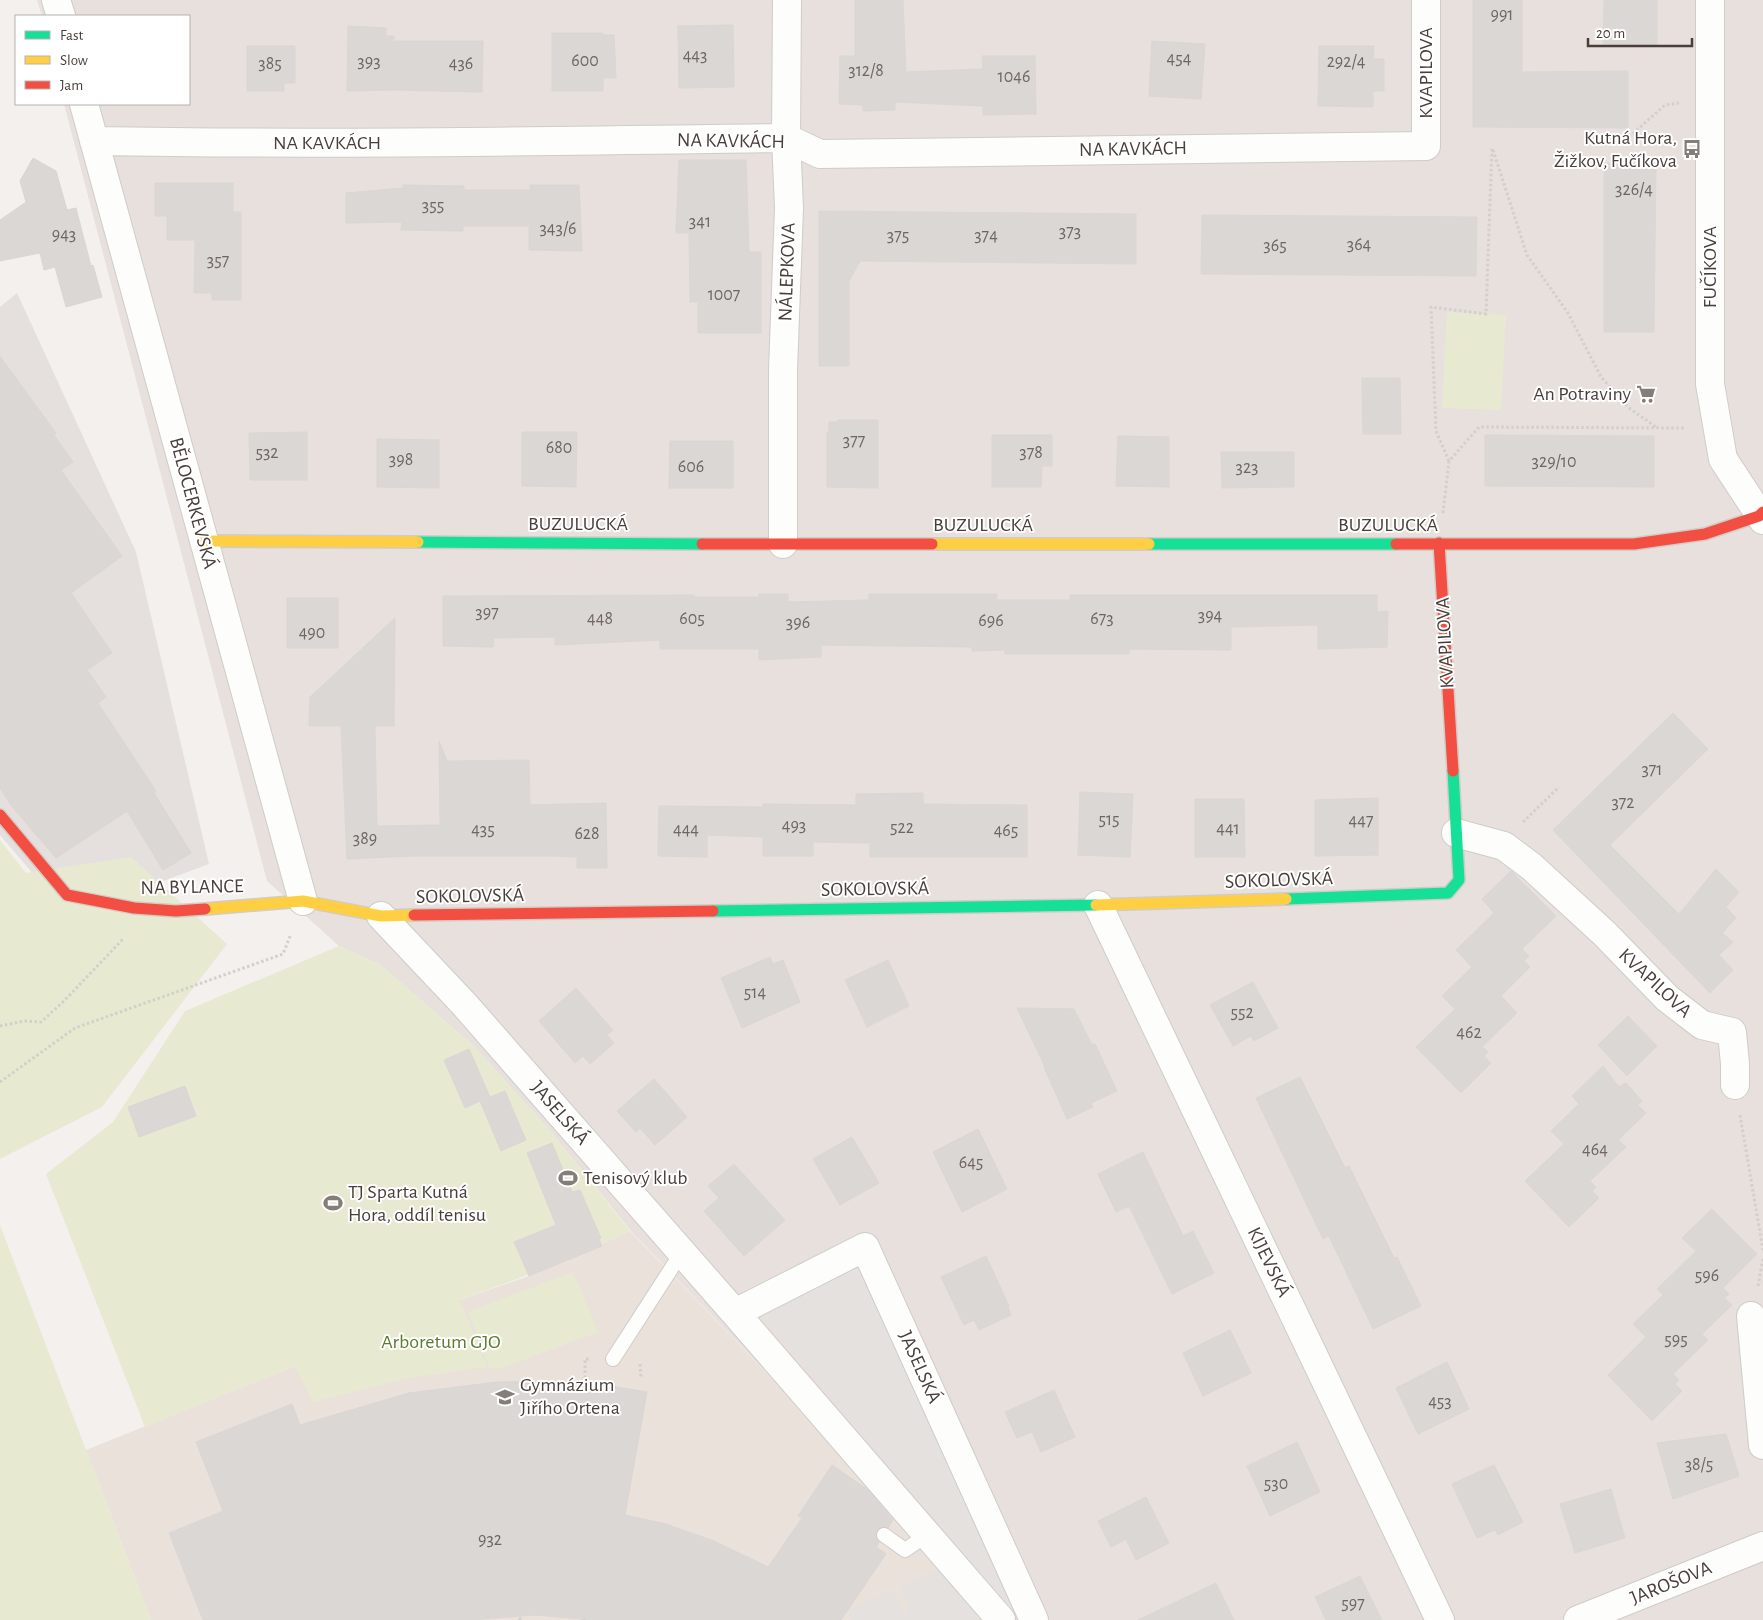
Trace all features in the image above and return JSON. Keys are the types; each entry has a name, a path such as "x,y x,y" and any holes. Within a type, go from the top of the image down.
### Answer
{"street":[{"path":"56,0 60,15"},
{"name":"NÁLEPKOVA","path":"782,544 783,370 789,208 786,138 787,0"},
{"name":"KVAPILOVA","path":"1426,0 1426,146"},
{"name":"FUČÍKOVA","path":"1710,0 1710,384 1723,459 1762,516"},
{"name":"BĚLOCERKEVSKÁ","path":"84,105 303,901"},
{"name":"NA KAVKÁCH","path":"94,141 210,143 472,142 786,138 820,154 1426,146"},
{"name":"BUZULUCKÁ","path":"204,541 782,544 1634,544 1705,534 1762,516"},
{"name":"KVAPILOVA","path":"1439,544 1459,880 1448,892"},
{"name":"NA BYLANCE","path":"0,815 67,895 134,908 176,910 303,901"},
{"name":"KVAPILOVA","path":"1456,833 1504,846 1539,874 1605,934 1667,998 1702,1025 1732,1032 1735,1086"},
{"name":"SOKOLOVSKÁ","path":"303,901 381,916 1098,905 1448,892"},
{"name":"KIJEVSKÁ","path":"1098,905 1440,1620"},
{"name":"JASELSKÁ","path":"381,916 464,1004 682,1252 927,1535 986,1611"},
{"name":"JASELSKÁ","path":"735,1313 865,1247 1034,1620"},
{"path":"1751,1316 1763,1445"},
{"name":"JAROŠOVA","path":"1578,1620 1763,1546"}],"lane":[{"path":"613,1359 682,1252"},
{"path":"884,1534 905,1550 927,1535"}],"path":[{"path":"1629,137 1665,105 1710,102"},
{"path":"1439,544 1448,461 1436,431 1431,306 1486,314 1492,147 1527,255 1568,313 1601,377 1629,408 1657,428"},
{"path":"1448,461 1479,427 1718,428"},
{"path":"1518,827 1559,788"},
{"path":"0,1082 75,1028 283,954 303,901"},
{"path":"0,1026 24,1021 41,1022 64,1001 152,908"},
{"path":"1735,1086 1763,1250"},
{"path":"1760,1274 1763,1258"},
{"path":"641,1368 641,1378"}],"shaded area":[{"path":"37,0 1763,0 1763,1620 985,1620 911,1523 631,1231 551,1132 475,1047 379,964 339,946 267,881 64,105 190,105 190,15 42,15"},
{"path":"17,293 136,552 209,864 69,916 0,835 0,307"},
{"name":"Gymnázium Jiřího Ortena","path":"630,1231 911,1523 985,1620 151,1620 86,1450 460,1300 529,1276"},
{"path":"864,1249 1020,1620 763,1316"},
{"path":"937,1570 980,1620 851,1620 849,1614 851,1609 893,1589 904,1614 910,1611 900,1586"}],"green space":[{"path":"1447,312 1506,315 1501,410 1442,408"},
{"path":"0,840 26,873 131,857 227,944 102,1107 0,1159"},
{"name":"TJ Sparta Kutná Hora, oddíl tenisu","path":"339,946 379,964 475,1047 551,1132 630,1231 588,1250 460,1300 487,1367 409,1378 313,1402 295,1366 145,1427 46,1174 113,1122 185,1011"},
{"path":"0,1225 151,1620 0,1620"},
{"path":"573,1272 598,1332 502,1368 490,1369 468,1312"}],"building":[{"path":"855,0 903,0 906,72 983,69 982,56 1035,56 1036,114 983,115 983,106 895,102 895,110 863,111 863,105 839,104 840,56 855,56"},
{"path":"1473,0 1522,0 1522,72 1628,71 1628,128 1473,127"},
{"path":"1604,0 1657,0 1657,45 1603,44"},
{"path":"733,25 734,87 679,88 678,26"},
{"path":"348,26 386,28 386,36 394,36 394,41 483,41 482,92 347,91"},
{"path":"552,33 603,33 603,35 614,35 616,78 603,78 603,91 552,91"},
{"path":"1152,41 1205,44 1201,99 1149,96"},
{"path":"247,46 295,46 295,83 284,83 284,91 247,91"},
{"path":"1319,46 1374,46 1373,59 1384,59 1384,91 1373,91 1373,107 1318,106"},
{"path":"33,158 56,171 67,210 76,208 91,266 93,265 102,297 66,307 55,267 44,270 40,253 0,261 0,220 26,202 20,181"},
{"path":"679,160 746,160 749,252 761,252 761,333 698,333 698,302 690,302 689,233 676,233"},
{"path":"1604,163 1656,163 1654,332 1604,332"},
{"path":"155,183 233,183 233,212 241,212 241,300 212,300 212,293 194,293 195,240 167,240 167,216 155,216"},
{"path":"403,185 464,186 464,190 530,190 530,185 579,185 582,251 529,250 529,226 463,226 463,231 401,230 402,222 346,223 346,193 403,188"},
{"path":"819,211 1136,214 1136,264 860,261 849,281 849,366 819,366"},
{"path":"1202,215 1477,217 1476,276 1201,274"},
{"path":"0,356 56,433 54,435 73,462 61,470 122,556 71,593 112,653 87,670 106,697 98,703 156,791 154,793 191,853 163,870 127,811 56,858 10,804 0,788"},
{"path":"1362,378 1400,378 1401,434 1363,434"},
{"path":"838,420 878,420 878,488 827,487 827,432 829,432 829,422 838,422"},
{"path":"307,432 307,480 250,480 249,433"},
{"path":"522,432 577,432 576,487 522,486"},
{"path":"992,435 1052,435 1052,466 1042,466 1041,487 992,487"},
{"path":"1485,435 1654,436 1654,487 1485,486"},
{"path":"1118,436 1169,437 1169,487 1116,486"},
{"path":"377,439 439,440 439,488 377,487"},
{"path":"670,441 733,441 733,488 669,488"},
{"path":"1221,452 1294,452 1294,487 1222,488"},
{"path":"759,594 788,594 788,602 869,600 869,594 997,594 997,600 1070,600 1070,595 1377,595 1377,612 1388,611 1387,647 1318,649 1318,625 1231,627 1231,650 1129,649 1129,654 1005,654 1005,650 972,651 972,647 821,645 821,657 759,660 759,649 660,649 660,640 555,645 555,637 494,638 493,647 443,646 443,596 694,595 694,597 759,597"},
{"path":"287,598 338,598 338,648 287,648"},
{"path":"395,618 394,726 375,726 377,826 440,825 439,741 447,761 529,760 530,805 606,803 607,868 577,868 577,857 556,856 411,856 347,859 341,726 309,726 310,697"},
{"path":"1673,713 1708,749 1610,845 1679,914 1716,869 1739,892 1726,907 1736,918 1722,933 1733,942 1719,955 1733,970 1710,993 1553,830"},
{"path":"1080,792 1133,794 1130,857 1078,855"},
{"path":"923,793 923,804 1027,805 1027,857 870,857 870,843 813,842 813,856 763,856 763,837 707,835 707,857 658,856 659,806 763,807 763,804 856,805 856,794"},
{"path":"1378,798 1378,855 1315,856 1315,800"},
{"path":"1195,799 1244,799 1245,857 1195,857"},
{"path":"1511,871 1556,916 1522,949 1529,956 1524,961 1530,967 1501,996 1517,1013 1482,1047 1488,1052 1484,1056 1491,1063 1461,1093 1416,1047 1455,1009 1442,996 1472,967 1456,950 1494,913 1482,899"},
{"path":"770,957 773,964 783,960 800,1002 742,1028 721,978"},
{"path":"888,960 909,1006 867,1027 845,980"},
{"path":"1253,982 1278,1028 1254,1041 1251,1036 1233,1046 1210,1005"},
{"path":"576,988 613,1030 607,1035 614,1043 590,1064 583,1056 575,1063 539,1021"},
{"path":"1017,1008 1074,1009 1092,1045 1095,1044 1117,1091 1091,1103 1093,1107 1067,1119"},
{"path":"1628,1016 1657,1046 1627,1076 1598,1045"},
{"path":"469,1049 490,1097 505,1091 526,1140 501,1151 480,1101 465,1108 444,1060"},
{"path":"1603,1066 1619,1087 1626,1083 1642,1101 1638,1105 1646,1113 1618,1140 1626,1147 1590,1181 1596,1187 1592,1191 1599,1198 1569,1227 1525,1181 1564,1144 1551,1131 1579,1104 1572,1096"},
{"path":"1300,1077 1345,1168 1349,1166 1394,1258 1397,1257 1421,1306 1373,1329 1329,1236 1323,1239 1256,1098"},
{"path":"654,1079 687,1117 655,1145 640,1128 636,1132 617,1111"},
{"path":"185,1086 196,1116 139,1137 128,1107"},
{"path":"978,1129 1007,1189 962,1212 933,1152"},
{"path":"852,1137 879,1183 840,1205 813,1159"},
{"path":"552,1143 572,1192 580,1190 601,1238 599,1239 602,1246 529,1276 514,1242 556,1225 527,1153"},
{"path":"1143,1152 1183,1236 1193,1231 1214,1273 1172,1294 1129,1206 1116,1212 1098,1174"},
{"path":"734,1164 785,1220 744,1256 704,1211 719,1198 708,1186"},
{"path":"1712,1209 1757,1254 1723,1288 1729,1294 1724,1298 1732,1305 1702,1334 1708,1340 1673,1374 1679,1380 1675,1384 1682,1391 1652,1421 1608,1375 1646,1337 1633,1324 1663,1295 1657,1289 1696,1251 1682,1238"},
{"path":"986,1256 1009,1306 1011,1315 979,1330 974,1320 964,1325 941,1277"},
{"path":"1230,1330 1251,1373 1203,1396 1183,1353"},
{"path":"1447,1362 1469,1409 1418,1434 1396,1388"},
{"name":"Gymnázium Jiřího Ortena","path":"558,1381 599,1384 647,1392 625,1515 666,1524 714,1541 768,1567 802,1518 798,1516 832,1465 868,1490 893,1520 888,1528 880,1527 875,1534 879,1542 876,1547 886,1554 841,1620 591,1620 535,1615 473,1620 203,1620 169,1533 223,1511 196,1442 292,1404 300,1425 409,1393 497,1382"},
{"path":"1054,1390 1075,1437 1041,1452 1032,1432 1017,1438 1005,1412"},
{"path":"1726,1434 1739,1476 1673,1499 1657,1443"},
{"path":"1297,1442 1320,1492 1270,1516 1247,1466"},
{"path":"1494,1465 1523,1522 1498,1535 1495,1530 1477,1538 1452,1484"},
{"path":"1611,1489 1625,1538 1575,1553 1560,1504"},
{"path":"1146,1497 1169,1543 1136,1560 1126,1539 1111,1547 1098,1521"},
{"path":"1360,1576 1382,1620 1326,1620 1315,1597"},
{"path":"1216,1583 1234,1620 1138,1620"}],"traffic: fast":[{"path":"418,542 702,544"},
{"path":"1149,544 1396,544"},
{"path":"1286,899 1448,893 1459,880 1453,771"},
{"path":"713,911 1096,905"}],"traffic: slow":[{"path":"204,541 418,542"},
{"path":"932,544 1149,544"},
{"path":"1096,905 1286,899"},
{"path":"205,909 303,901 381,916 414,915"}],"traffic: jam":[{"path":"1396,544 1634,544 1705,534 1759,516 1763,512"},
{"path":"1439,543 1453,771"},
{"path":"702,544 932,544"},
{"path":"0,815 67,895 134,908 176,911 205,909"},
{"path":"414,915 713,911"}],"place":[{"name":"Kutná Hora, Žižkov, Fučíkova","path":"1692,149"},
{"name":"An Potraviny","path":"1646,394"},
{"name":"Tenisový klub","path":"568,1178"},
{"name":"TJ Sparta Kutná Hora, oddíl tenisu","path":"333,1203"},
{"name":"Gymnázium Jiřího Ortena","path":"505,1397"}],"park label":[{"name":"Arboretum GJO","path":"441,1342"}]}
